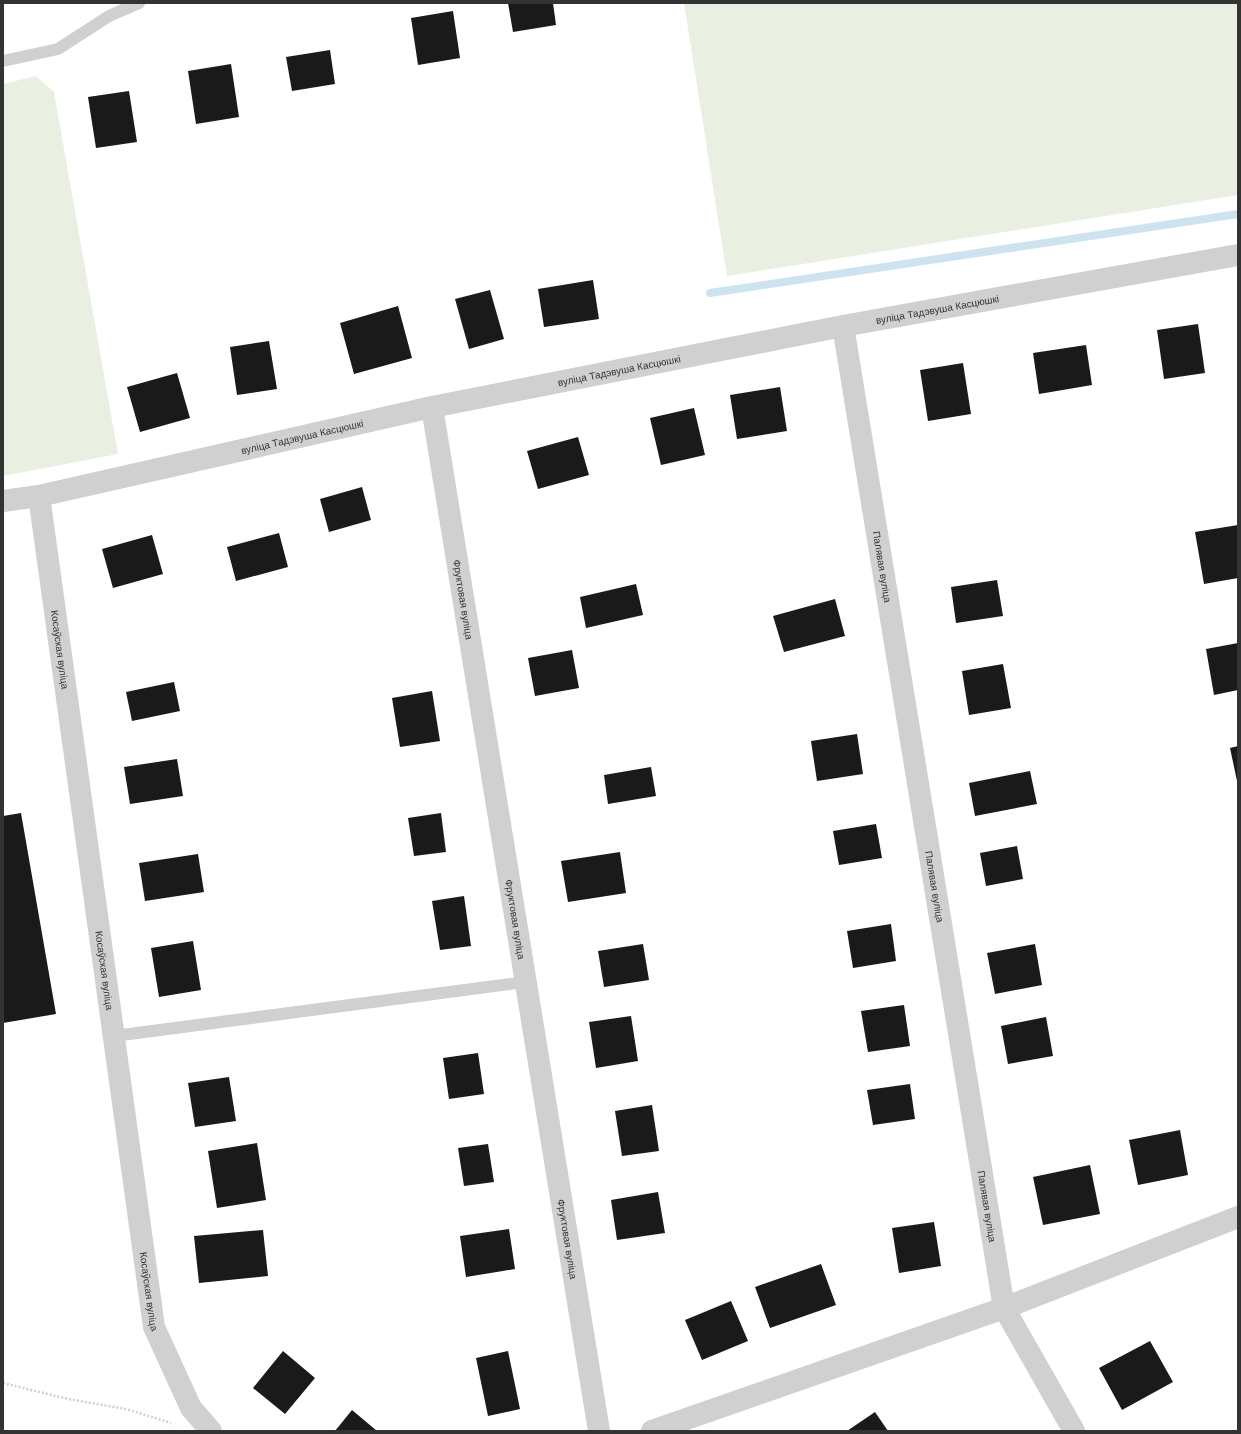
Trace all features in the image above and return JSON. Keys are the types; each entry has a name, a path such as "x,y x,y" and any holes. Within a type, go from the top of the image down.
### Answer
{"street":[{"name":"вуліца Тадэвуша Касцюшкі","path":"3,501 39,496 432,407 843,326 1238,254"},
{"name":"Палявая вуліца","path":"843,326 1004,1308 1074,1431"},
{"name":"Фруктовая вуліца","path":"432,407 599,1431"},
{"name":"Косаўская вуліца","path":"39,496 154,1327 191,1408 211,1431"},
{"path":"652,1431 1004,1308 1238,1217"}],"lane":[{"path":"3,61 58,49 109,16 139,3"},
{"path":"114,1036 525,982"}],"path":[{"path":"3,1383 68,1399 126,1409 177,1424"}],"green space":[{"path":"684,3 1238,3 1238,195 727,276"},
{"path":"36,76 54,92 118,454 3,476 3,84"}],"building":[{"path":"508,3 553,3 556,25 513,32"},
{"path":"453,11 460,58 418,65 411,18"},
{"path":"330,50 335,84 292,91 286,57"},
{"path":"231,64 239,117 196,124 188,71"},
{"path":"129,91 137,142 96,148 88,97"},
{"path":"593,280 599,319 544,327 538,289"},
{"path":"490,290 504,339 469,349 455,299"},
{"path":"398,306 412,358 354,374 340,323"},
{"path":"1198,324 1205,373 1164,379 1157,330"},
{"path":"269,341 277,389 237,395 230,347"},
{"path":"1086,345 1092,385 1039,394 1033,353"},
{"path":"963,363 971,414 928,421 920,370"},
{"path":"177,373 190,418 140,432 127,387"},
{"path":"780,387 787,431 737,439 730,395"},
{"path":"694,408 705,455 661,465 650,418"},
{"path":"578,437 589,475 538,489 527,451"},
{"path":"362,487 371,520 329,532 320,499"},
{"path":"1238,525 1238,578 1204,584 1195,532"},
{"path":"279,533 288,567 236,581 227,547"},
{"path":"152,535 163,574 113,588 102,549"},
{"path":"997,580 1003,616 956,623 951,587"},
{"path":"636,584 643,615 586,628 580,597"},
{"path":"835,599 845,636 784,652 773,616"},
{"path":"1238,643 1238,690 1214,695 1206,649"},
{"path":"572,650 579,688 535,696 528,658"},
{"path":"1003,664 1011,708 969,715 962,671"},
{"path":"174,682 180,711 132,721 126,692"},
{"path":"432,691 440,741 400,747 392,698"},
{"path":"857,734 863,774 817,781 811,741"},
{"path":"1238,746 1238,781 1237,781 1230,748"},
{"path":"177,759 183,796 130,804 124,767"},
{"path":"651,767 656,796 608,804 604,775"},
{"path":"1030,771 1037,804 975,816 969,783"},
{"path":"21,813 56,1014 3,1023 3,816"},
{"path":"441,813 446,852 414,856 408,818"},
{"path":"876,824 882,858 839,865 833,831"},
{"path":"1017,846 1023,879 986,886 980,853"},
{"path":"620,852 626,893 568,902 561,861"},
{"path":"198,854 204,892 145,901 139,863"},
{"path":"464,896 471,946 440,950 432,901"},
{"path":"891,924 896,961 853,968 847,931"},
{"path":"193,941 201,990 159,997 151,948"},
{"path":"643,944 649,980 604,987 598,951"},
{"path":"1035,944 1042,985 995,994 987,953"},
{"path":"904,1005 910,1046 868,1052 861,1011"},
{"path":"631,1016 638,1061 596,1068 589,1022"},
{"path":"1046,1017 1053,1056 1008,1064 1001,1026"},
{"path":"478,1053 484,1094 449,1099 443,1058"},
{"path":"229,1077 236,1121 195,1127 188,1083"},
{"path":"910,1084 915,1119 873,1125 867,1090"},
{"path":"652,1105 659,1151 622,1156 615,1111"},
{"path":"1180,1130 1188,1175 1138,1185 1129,1140"},
{"path":"257,1143 266,1200 217,1208 208,1151"},
{"path":"488,1144 494,1182 464,1186 458,1148"},
{"path":"1090,1165 1100,1214 1043,1225 1033,1177"},
{"path":"658,1192 665,1233 617,1240 611,1200"},
{"path":"934,1222 941,1266 899,1273 892,1228"},
{"path":"509,1229 515,1269 466,1277 460,1236"},
{"path":"263,1230 268,1276 199,1283 194,1236"},
{"path":"821,1264 836,1305 770,1328 755,1287"},
{"path":"731,1301 748,1341 702,1360 685,1320"},
{"path":"1150,1341 1173,1382 1122,1410 1099,1368"},
{"path":"283,1351 315,1378 285,1414 253,1388"},
{"path":"508,1351 520,1409 488,1416 476,1358"},
{"path":"352,1410 377,1431 335,1431"},
{"path":"875,1412 888,1431 847,1431"}],"waterway":[{"path":"710,293 1238,214"}]}
